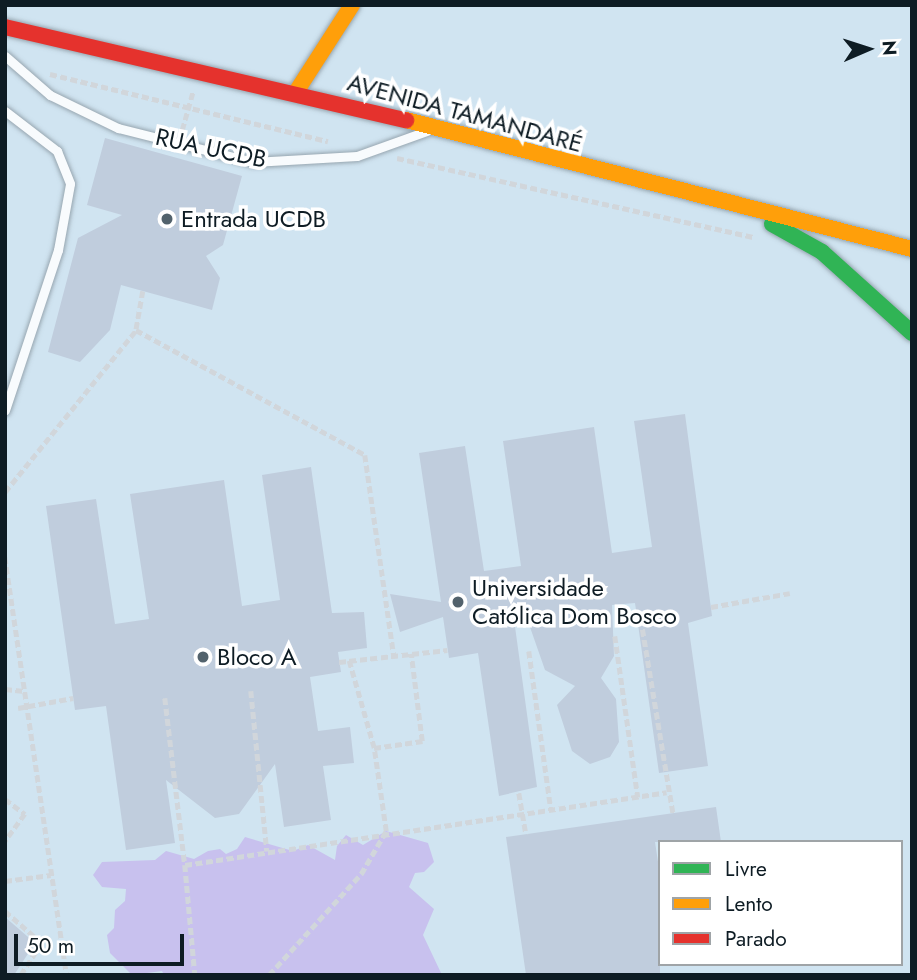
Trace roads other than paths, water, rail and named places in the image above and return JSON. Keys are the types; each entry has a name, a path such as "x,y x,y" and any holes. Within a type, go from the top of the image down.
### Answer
{"main road":[{"path":"296,92 352,5"},
{"name":"AVENIDA TAMANDARÉ","path":"5,27 296,92 747,210 912,249"},
{"path":"747,210 822,252 912,333"}],"lane":[{"name":"RUA UCDB","path":"5,56 12,65 50,94 118,128 253,162 300,163 373,153 434,128"},
{"path":"5,111 26,124 57,151 70,184 58,250 5,410"}],"place":[{"name":"Entrada UCDB","path":"167,219"},
{"name":"Universidade Católica Dom Bosco","path":"458,602"},
{"name":"Bloco A","path":"203,657"}]}
